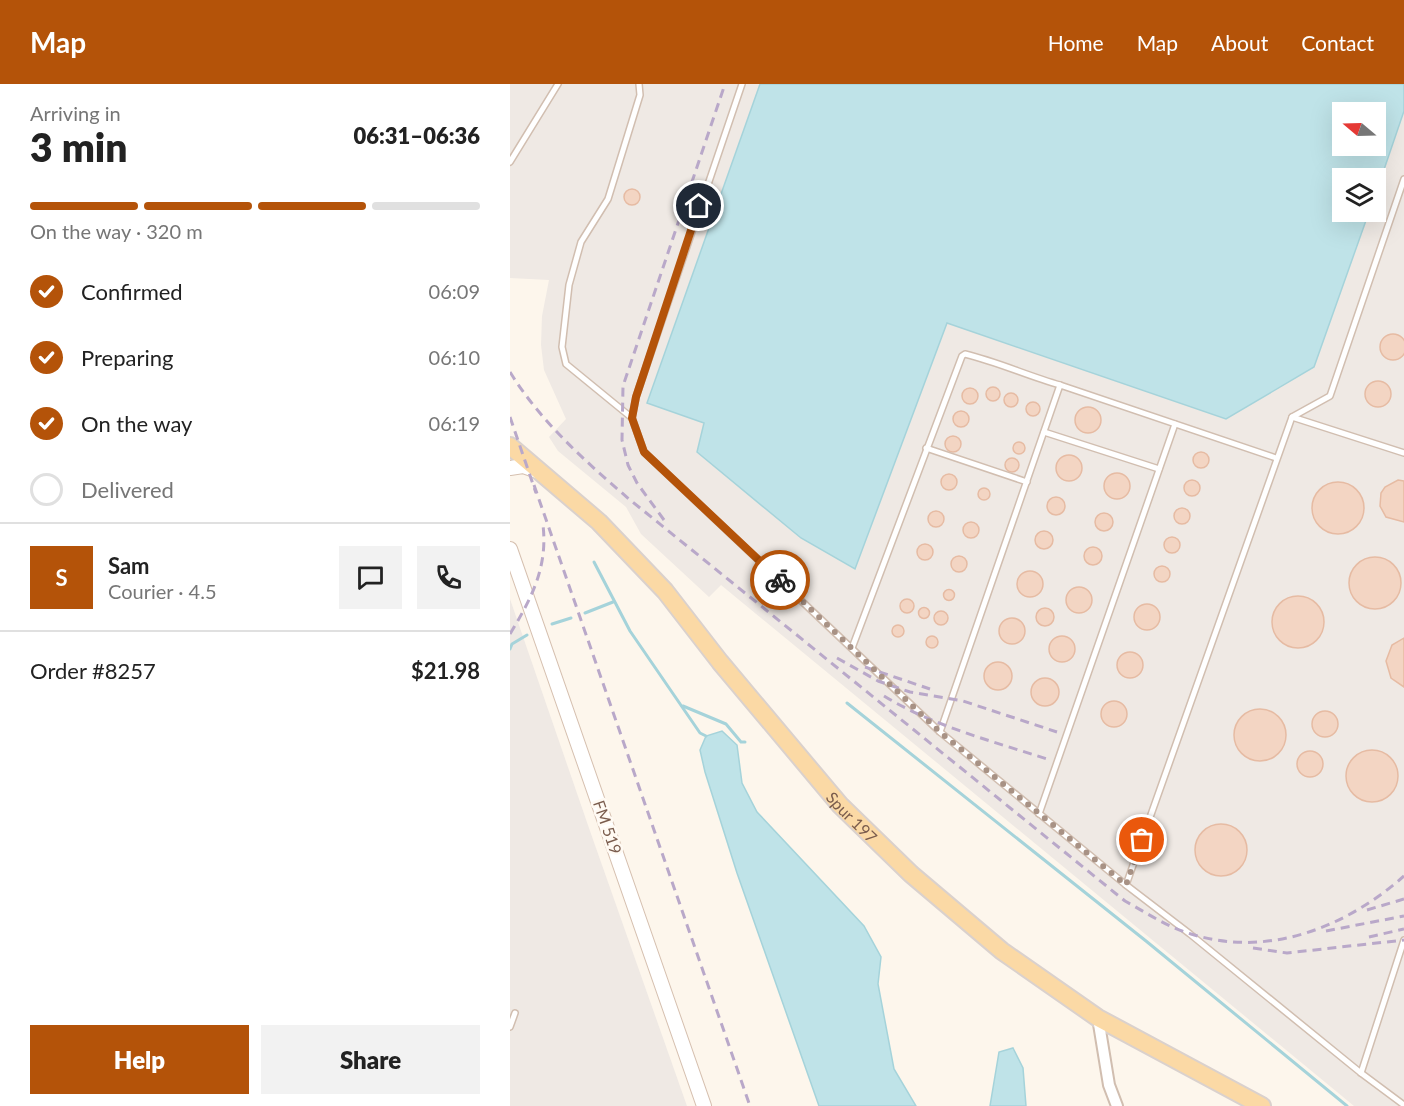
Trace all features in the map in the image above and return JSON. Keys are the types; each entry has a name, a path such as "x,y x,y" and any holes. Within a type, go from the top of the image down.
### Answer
{"main road":[{"name":"Spur 197","path":"510,446 599,522 665,591 720,662 840,805 911,873 1002,951 1098,1018 1262,1106"},
{"path":"510,468 523,466 543,474"},
{"name":"FM 519","path":"510,549 705,1106"}],"street":[{"path":"1098,1018 1109,1085 1117,1106"}],"lane":[{"path":"510,162 558,84"},
{"path":"632,418 566,364 562,347 569,285 580,243 608,199 640,95 639,84"},
{"path":"742,84 636,397 632,418 644,452 940,732 1126,885 1404,1105"},
{"path":"1126,885 1292,417 1330,396 1404,179"},
{"path":"852,648 926,448 966,354 1276,458"},
{"path":"940,732 1060,385"},
{"path":"1292,417 1404,453"},
{"path":"1039,813 1175,423"},
{"path":"1044,432 1159,469"},
{"path":"926,448 1027,482"},
{"path":"1361,1073 1404,940"},
{"path":"510,1027 514,1013"}],"shaded area":[{"path":"510,84 760,84 647,402 704,423 855,569 947,323 1226,418 1314,367 1365,222 1386,222 1385,168 1404,111 1404,1106 1354,1106 721,585 709,597 641,534 626,507 558,451 549,437 566,419 544,370 541,345 542,316 549,280 510,278"},
{"path":"510,599 590,831 687,1106 510,1106"}],"water":[{"path":"760,84 1404,84 1404,111 1385,168 1332,168 1332,222 1365,222 1314,367 1226,419 947,323 855,569 801,538 697,452 704,423 647,403"},
{"path":"722,731 737,745 742,783 757,812 864,926 881,957 878,984 894,1069 916,1106 819,1106 737,873 705,772 700,750 706,736"},
{"path":"1013,1048 1023,1068 1026,1106 990,1106 999,1052"}],"building":[{"path":"629,189 635,189 640,197 638,203 629,205 624,200 624,194"},
{"path":"1393,334 1403,337 1405,352 1403,357 1393,360 1383,357 1380,347 1383,337"},
{"path":"1378,381 1387,385 1391,394 1387,403 1378,407 1369,403 1365,394 1369,385"},
{"path":"993,387 998,389 1000,394 998,399 993,401 988,399 986,394 988,389"},
{"path":"967,388 973,388 978,396 976,402 967,404 962,399 962,393"},
{"path":"1011,393 1016,395 1018,400 1016,405 1011,407 1006,405 1004,400 1006,395"},
{"path":"1033,402 1038,404 1040,409 1038,414 1033,416 1028,414 1026,409 1028,404"},
{"path":"1088,407 1097,411 1101,420 1097,429 1088,433 1079,429 1075,420 1079,411"},
{"path":"958,411 964,411 969,419 967,425 958,427 953,422 953,416"},
{"path":"950,436 956,436 961,444 959,450 950,452 945,447 945,441"},
{"path":"1021,442 1024,443 1024,453 1017,454 1014,453 1013,446 1014,443"},
{"path":"1201,452 1209,460 1201,468 1193,460"},
{"path":"1069,455 1078,459 1082,468 1078,477 1069,481 1060,477 1056,468 1060,459"},
{"path":"1012,458 1017,460 1019,465 1017,470 1012,472 1007,470 1005,465 1007,460"},
{"path":"1117,473 1126,477 1130,486 1126,495 1117,499 1108,495 1104,486 1108,477"},
{"path":"946,474 952,474 957,482 955,488 946,490 941,485 941,479"},
{"path":"1192,480 1200,488 1192,496 1184,488"},
{"path":"1398,480 1404,481 1404,522 1386,517 1380,506 1381,493 1385,487"},
{"path":"1338,482 1348,484 1356,490 1362,498 1364,508 1362,518 1356,526 1348,532 1338,534 1328,532 1320,526 1314,518 1312,508 1314,498 1320,490 1328,484"},
{"path":"984,488 990,494 984,500 978,494"},
{"path":"1056,497 1062,500 1065,506 1062,512 1056,515 1050,512 1047,506 1050,500"},
{"path":"1182,508 1190,516 1182,524 1174,516"},
{"path":"933,511 939,511 944,519 942,525 933,527 928,522 928,516"},
{"path":"1104,513 1110,516 1113,522 1110,528 1104,531 1098,528 1095,522 1098,516"},
{"path":"968,522 974,522 979,530 977,536 968,538 963,533 963,527"},
{"path":"1044,531 1050,534 1053,540 1050,546 1044,549 1038,546 1035,540 1038,534"},
{"path":"1172,537 1180,545 1172,553 1164,545"},
{"path":"922,544 928,544 933,552 931,558 922,560 917,555 917,549"},
{"path":"1093,547 1099,550 1102,556 1099,562 1093,565 1087,562 1084,556 1087,550"},
{"path":"956,556 962,556 967,564 965,570 956,572 951,567 951,561"},
{"path":"1375,557 1385,559 1393,565 1399,573 1401,583 1399,593 1393,601 1385,607 1375,609 1365,607 1357,601 1351,593 1349,583 1351,573 1357,565 1365,559"},
{"path":"1162,566 1170,574 1162,582 1154,574"},
{"path":"1030,571 1039,575 1043,584 1039,593 1030,597 1021,593 1017,584 1021,575"},
{"path":"1079,587 1088,591 1092,600 1088,609 1079,613 1070,609 1066,600 1070,591"},
{"path":"949,590 953,591 953,599 949,600 945,599 944,595 945,591"},
{"path":"1298,596 1308,598 1316,604 1322,612 1324,622 1322,632 1316,640 1308,646 1298,648 1288,646 1280,640 1274,632 1272,622 1274,612 1280,604 1288,598"},
{"path":"904,599 910,599 914,606 910,613 904,613 900,609 900,603"},
{"path":"1147,604 1156,608 1160,617 1156,626 1147,630 1138,626 1134,617 1138,608"},
{"path":"924,608 928,609 928,617 924,618 920,617 919,613 920,609"},
{"path":"1045,608 1051,611 1054,617 1051,623 1045,626 1039,623 1036,617 1039,611"},
{"path":"938,611 944,611 948,618 944,625 938,625 934,621 934,615"},
{"path":"1012,618 1021,622 1025,631 1021,640 1012,644 1003,640 999,631 1003,622"},
{"path":"900,625 904,631 900,637 896,637 892,629"},
{"path":"934,636 937,637 937,647 930,648 927,647 926,640 927,637"},
{"path":"1062,636 1071,640 1075,649 1071,658 1062,662 1053,658 1049,649 1053,640"},
{"path":"1404,638 1404,687 1391,678 1386,661 1392,645"},
{"path":"1130,652 1139,656 1143,665 1139,674 1130,678 1121,674 1117,665 1121,656"},
{"path":"998,662 1008,666 1012,676 1008,686 998,690 988,686 984,676 988,666"},
{"path":"1045,678 1055,682 1059,692 1055,702 1045,706 1035,702 1031,692 1035,682"},
{"path":"1114,701 1123,705 1127,714 1123,723 1114,727 1105,723 1101,714 1105,705"},
{"path":"1260,709 1270,711 1278,717 1284,725 1286,735 1284,745 1278,753 1270,759 1260,761 1250,759 1242,753 1236,745 1234,735 1236,725 1242,717 1250,711"},
{"path":"1325,711 1334,715 1338,724 1334,733 1325,737 1316,733 1312,724 1316,715"},
{"path":"1372,750 1382,752 1390,758 1396,766 1398,776 1396,786 1390,794 1382,800 1372,802 1362,800 1354,794 1348,786 1346,776 1348,766 1354,758 1362,752"},
{"path":"1310,751 1319,755 1323,764 1319,773 1310,777 1301,773 1297,764 1301,755"},
{"path":"1221,824 1231,826 1239,832 1245,840 1247,850 1245,860 1239,868 1231,874 1221,876 1211,874 1203,868 1197,860 1195,850 1197,840 1203,832 1211,826"}],"waterway":[{"path":"594,562 630,631 700,733 706,736"},
{"path":"585,613 613,602"},
{"path":"552,624 571,618"},
{"path":"510,649 512,644 527,635"},
{"path":"847,703 1146,941 1347,1106"},
{"path":"683,706 726,724 741,742 745,742"}],"railway":[{"path":"664,520 637,483 628,465 622,440 623,386 725,84"},
{"path":"510,372 549,424 629,499 1125,901 1149,915 1182,931 1220,941 1277,940 1331,924 1357,910 1404,876"},
{"path":"510,417 536,493"},
{"path":"534,485 750,1106"},
{"path":"510,634 536,583 543,555 543,525"},
{"path":"837,658 878,681 910,692 963,701 1057,732"},
{"path":"865,667 930,689"},
{"path":"884,696 922,716 1047,759"},
{"path":"1367,910 1404,899"},
{"path":"1326,931 1404,916"},
{"path":"1369,937 1404,929"},
{"path":"1253,948 1287,953 1404,940"}],"way so far":[{"path":"780,580 940,732 1126,885 1142,840"}],"route":[{"path":"699,206 636,397 632,418 644,452 780,580"}]}
